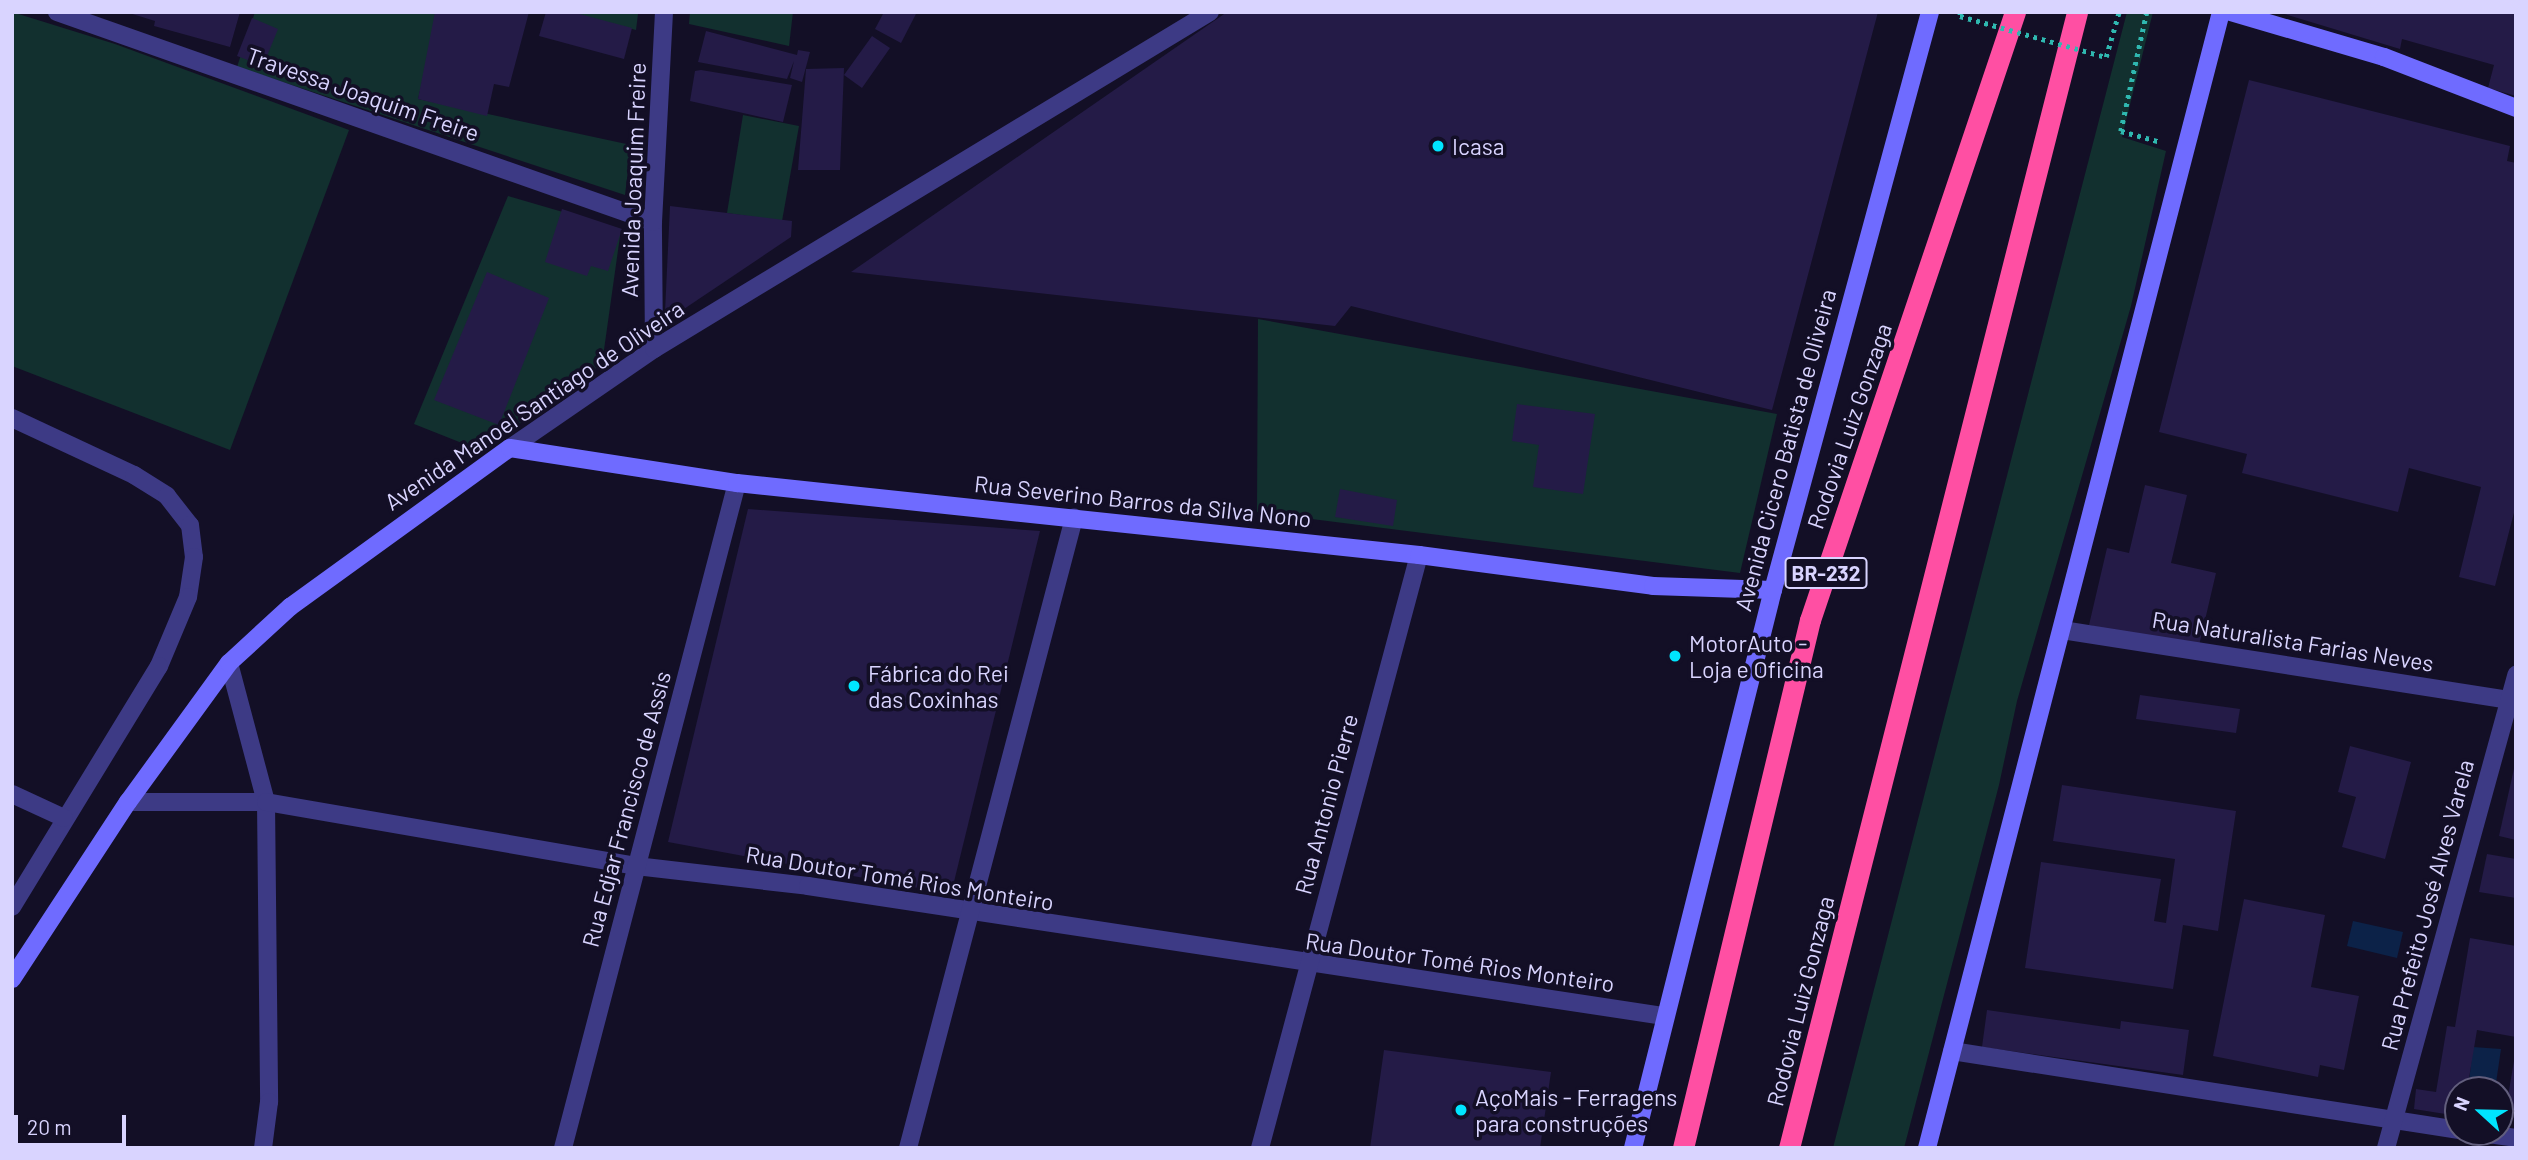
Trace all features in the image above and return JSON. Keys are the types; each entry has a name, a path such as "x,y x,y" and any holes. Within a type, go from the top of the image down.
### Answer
{"highway":[{"name":"Rodovia Luiz Gonzaga","path":"1683,1148 1810,620 2015,12"},
{"name":"Rodovia Luiz Gonzaga","path":"1789,1148 2077,12"}],"main road":[{"name":"Avenida Cicero Batista de Oliveira","path":"1633,1148 1773,590 1930,12"},
{"path":"1927,1148 2221,12"},
{"path":"2231,12 2384,57 2516,108"},
{"name":"Rua Severino Barros da Silva Nono","path":"510,448 737,483 1419,555 1653,586 1773,590"},
{"name":"Avenida Manoel Santiago de Oliveira","path":"12,979 128,802 229,663 290,607 510,448"}],"street":[{"name":"Travessa Joaquim Freire","path":"57,12 653,222"},
{"name":"Avenida Joaquim Freire","path":"654,349 653,222 664,12"},
{"name":"Avenida Manoel Santiago de Oliveira","path":"510,448 654,349 1210,12"},
{"path":"12,418 134,474 167,496 190,525 194,557 188,597 169,643 110,750 64,817 12,907"},
{"name":"Rua Edjar Francisco de Assis","path":"563,1148 737,483"},
{"path":"908,1148 973,914 1074,518"},
{"name":"Rua Antonio Pierre","path":"1260,1148 1419,555"},
{"name":"Rua Naturalista Farias Neves","path":"2062,629 2512,700"},
{"path":"229,663 266,802 269,1102 262,1148"},
{"name":"Rua Prefeito José Alves Varela","path":"2386,1148 2512,700 2516,675"},
{"path":"12,794 64,817"},
{"name":"Rua Doutor Tomé Rios Monteiro","path":"128,802 266,802 636,866 808,886 1307,965 1664,1016"},
{"path":"1952,1051 2444,1128"}],"path":[{"path":"1961,12 2106,57 2119,12"},
{"path":"2147,12 2121,131 2169,145"}],"green space":[{"path":"12,12 115,44 349,130 230,450 12,366"},
{"path":"255,12 439,12 418,99 631,145 625,195 237,67"},
{"path":"568,12 638,14 636,30"},
{"path":"690,12 793,12 789,46 689,24"},
{"path":"2127,12 2153,12 2122,137 2166,151 2131,306 2017,701 1999,785 1904,1148 1833,1148"},
{"path":"743,115 799,126 782,221 727,213"},
{"path":"508,196 621,229 602,364 482,451 414,424"},
{"path":"1258,319 1777,414 1740,573 1257,512"}],"water":[{"path":"2353,921 2403,932 2397,958 2347,946"},
{"path":"2473,1047 2501,1049 2497,1076 2470,1076"}],"building":[{"path":"126,12 240,12 230,47 154,26 155,21"},
{"path":"435,12 529,12 509,87 494,84 487,116 418,99"},
{"path":"546,12 572,12 632,28 624,59 539,36"},
{"path":"884,12 917,12 901,43 875,29"},
{"name":"Icasa","path":"1227,12 1878,12 1772,410 1351,306 1335,326 851,272"},
{"path":"2278,12 2516,12 2516,96 2488,88 2494,65 2402,39 2400,49"},
{"path":"252,18 278,29 263,66 237,56"},
{"path":"706,31 797,55 798,50 810,52 802,82 790,78 794,61 787,79 698,62"},
{"path":"872,36 890,48 862,88 844,75"},
{"path":"844,68 840,170 798,170 806,69"},
{"path":"695,71 792,85 783,122 690,101"},
{"path":"2249,80 2510,146 2507,161 2516,163 2516,505 2495,586 2459,577 2481,487 2409,468 2398,512 2242,473 2247,454 2159,432"},
{"path":"670,206 792,221 791,237 675,315 665,312"},
{"path":"562,209 622,229 608,271 591,266 587,276 545,262"},
{"path":"487,272 549,298 499,425 434,400"},
{"path":"1517,404 1595,414 1583,494 1533,487 1539,445 1512,441"},
{"path":"2145,485 2187,495 2171,563 2216,573 2198,650 2089,625 2107,548 2129,553"},
{"path":"1340,489 1397,500 1393,526 1335,517"},
{"name":"Fábrica do Rei das Coxinhas","path":"748,509 1040,531 951,894 668,842"},
{"path":"2140,695 2240,709 2236,733 2136,719"},
{"path":"2350,746 2411,762 2385,859 2342,847 2356,797 2338,792"},
{"path":"2516,765 2516,840 2499,836"},
{"path":"2062,785 2236,811 2218,931 2183,925 2173,989 2025,968 2041,862 2161,879 2154,921 2166,923 2175,859 2053,841"},
{"path":"2487,854 2516,859 2516,898 2479,892"},
{"path":"2244,899 2325,915 2311,987 2359,996 2344,1070 2320,1065 2318,1077 2213,1056"},
{"path":"2470,938 2516,946 2516,1037 2477,1030 2469,1076 2444,1076 2444,1114 2414,1109 2416,1089 2436,1092 2447,1026 2455,1027"},
{"path":"1987,1010 2120,1029 2121,1021 2189,1030 2183,1075 1982,1047"},
{"name":"AçoMais - Ferragens para construções","path":"1384,1050 1551,1072 1540,1148 1370,1148"},
{"path":"2516,1061 2516,1110 2514,1076 2511,1076"}],"place":[{"name":"Icasa","path":"1438,146"},
{"name":"MotorAuto - Loja e Oficina","path":"1675,656"},
{"name":"Fábrica do Rei das Coxinhas","path":"854,686"},
{"name":"AçoMais - Ferragens para construções","path":"1461,1110"}]}
